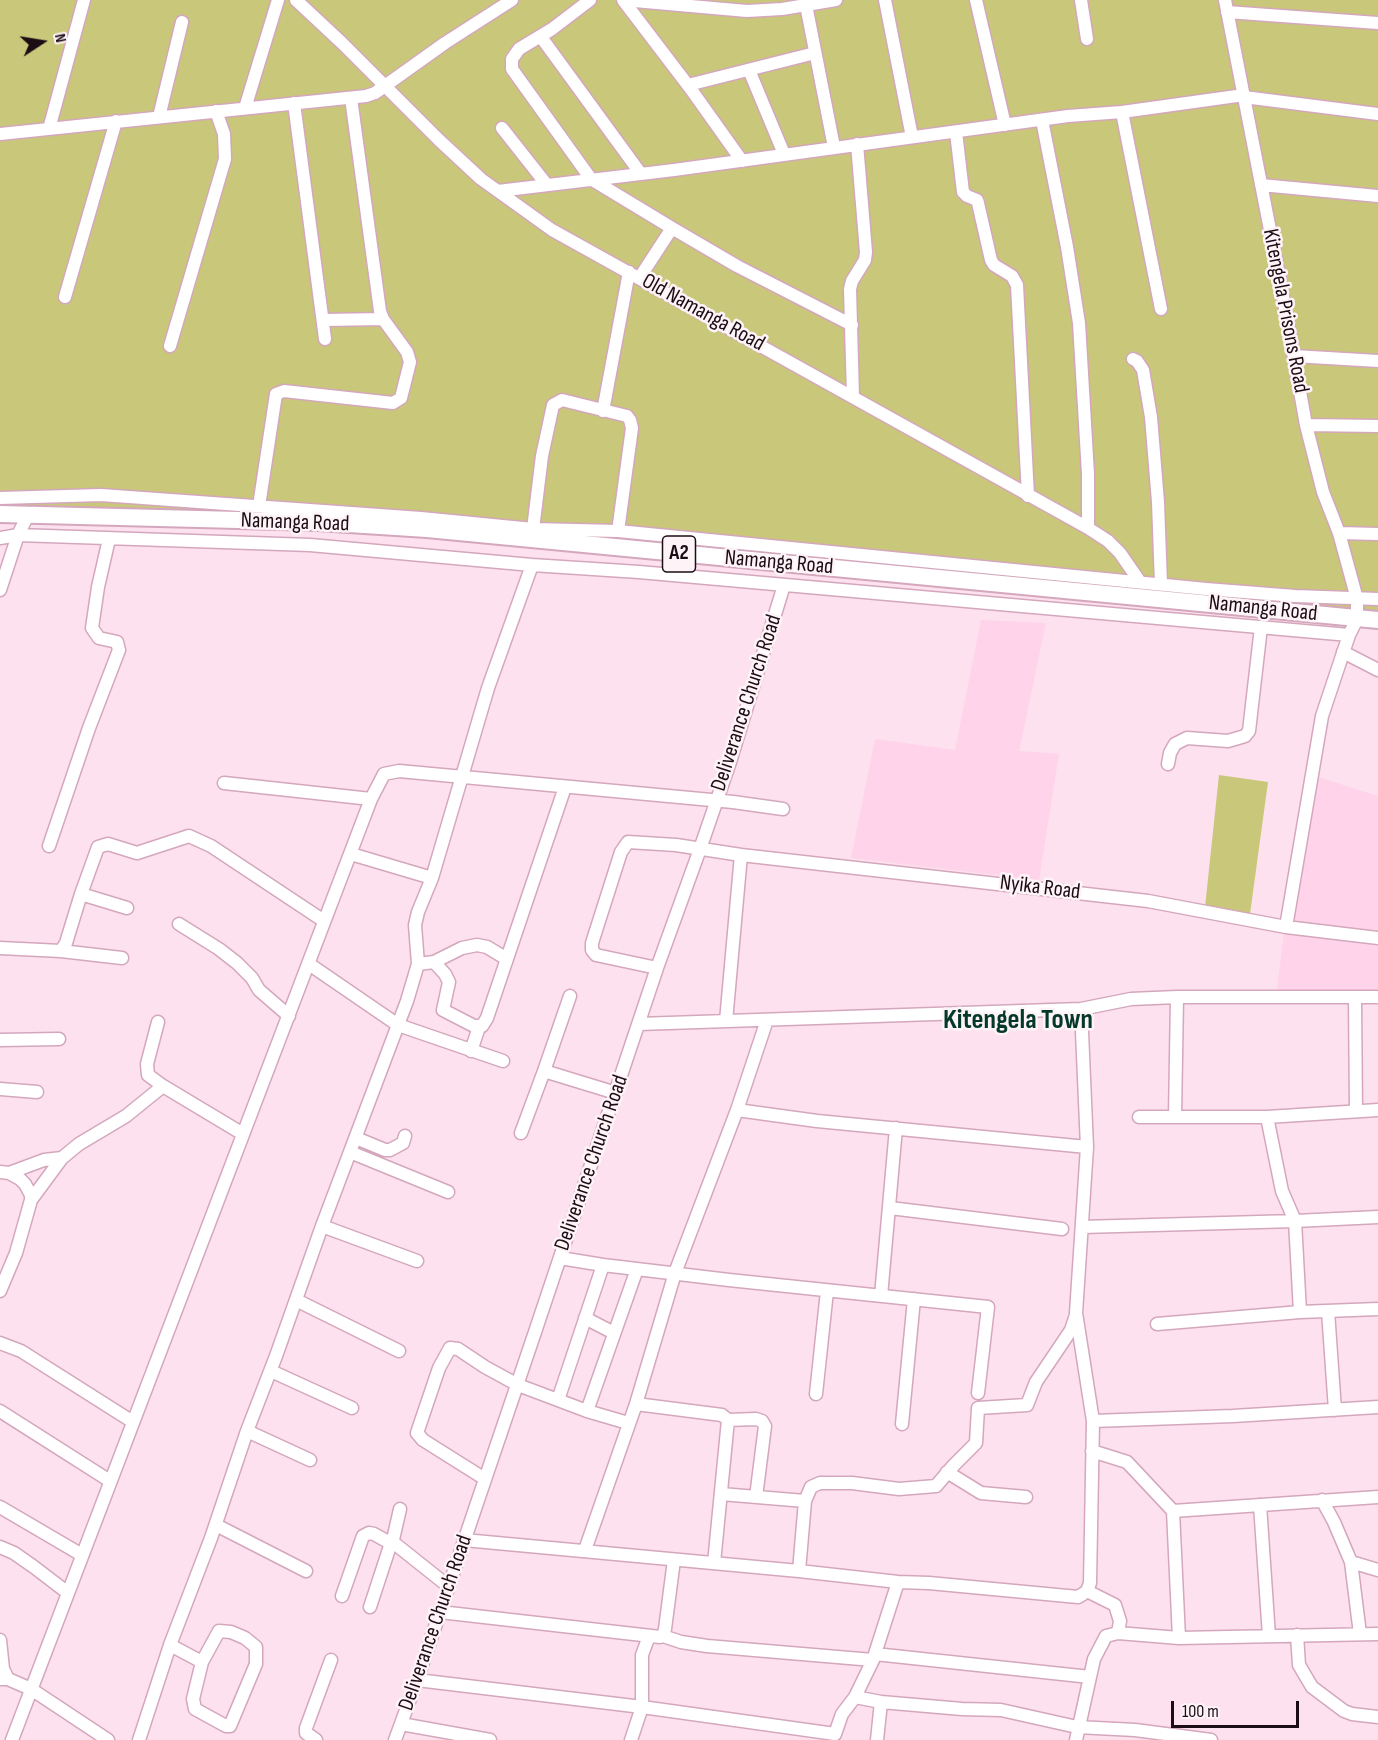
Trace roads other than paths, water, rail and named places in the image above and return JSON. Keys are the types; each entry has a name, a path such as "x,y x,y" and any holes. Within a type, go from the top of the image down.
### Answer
{"highway":[{"name":"Namanga Road","path":"0,514 350,524 798,556 1378,620"}],"street":[{"path":"49,129 84,0"},
{"path":"245,108 278,0"},
{"name":"Old Namanga Road","path":"296,0 439,140 498,191 552,230 1088,528 1120,552 1140,582"},
{"path":"0,134 366,96 512,0"},
{"path":"590,0 541,37 523,46 514,54 511,64 512,69 591,179 747,272 852,325"},
{"path":"623,0 722,9 763,5 806,5 836,0"},
{"path":"623,0 742,161"},
{"path":"885,0 912,137"},
{"path":"976,0 1005,125"},
{"path":"1081,0 1088,39"},
{"path":"806,5 834,147"},
{"path":"1226,6 1378,23"},
{"name":"Kitengela Prisons Road","path":"1226,6 1306,424 1323,492 1339,533 1357,599 1357,619"},
{"path":"159,117 182,22"},
{"path":"541,37 641,174"},
{"path":"688,85 815,53"},
{"path":"748,70 784,154"},
{"path":"498,191 1244,96 1378,114"},
{"path":"259,506 276,394 284,391 393,403 401,398 410,362 410,357 383,319 380,311 351,98"},
{"path":"294,103 325,339"},
{"path":"170,346 225,159 224,134 216,111"},
{"path":"1122,112 1161,309"},
{"path":"1042,120 1067,247 1079,323 1088,474 1088,528"},
{"path":"65,297 116,121"},
{"path":"501,128 547,185"},
{"path":"956,132 963,192 977,200 991,260 994,265 1012,276 1017,285 1028,496"},
{"path":"853,397 850,289 852,281 865,260 866,252 856,144"},
{"path":"1261,185 1378,196"},
{"path":"603,411 634,274 672,228"},
{"path":"323,320 383,319"},
{"path":"1294,356 1378,361"},
{"path":"1133,359 1143,370 1148,395 1158,502 1161,584"},
{"path":"533,529 542,456 553,405 562,400 627,416 632,424 618,531"},
{"path":"1306,424 1378,426"},
{"path":"0,498 101,495 421,518 533,529 618,531 798,556"},
{"path":"0,590 18,535 28,515"},
{"path":"1339,533 1378,534"},
{"path":"0,537 18,535 310,545 1349,635"},
{"path":"49,846 89,728 119,650 117,642 99,638 92,628 98,587 110,539"},
{"path":"139,1740 170,1645 216,1525 247,1431 398,1025 418,964 416,925 418,912 432,878 463,777 473,735 532,565"},
{"path":"933,570 1140,582 1295,596 1378,599"},
{"name":"Deliverance Church Road","path":"395,1740 518,1385 657,968 730,762 784,585"},
{"path":"1286,927 1322,716 1349,635 1357,619"},
{"path":"1168,764 1175,744 1187,738 1228,741 1245,736 1249,731 1261,627"},
{"path":"1343,652 1378,670"},
{"path":"12,1740 290,1016 324,921 371,799 384,774 392,771 463,777 757,804 783,809"},
{"path":"224,783 371,799"},
{"path":"471,1051 479,1027 485,1022 565,787"},
{"path":"62,951 98,847 102,844 137,853 189,836 211,846 324,921"},
{"name":"Nyika Road","path":"657,968 596,955 592,950 592,943 621,852 625,844 633,841 1148,901 1286,927 1378,938"},
{"path":"351,854 432,878"},
{"path":"726,1021 741,855"},
{"path":"81,894 127,908"},
{"path":"179,924 237,963 252,978 259,990 290,1016"},
{"path":"418,964 434,962 462,948 477,945 487,947 507,959"},
{"path":"0,948 62,951 122,958"},
{"path":"434,962 445,974 448,982 443,1010 461,1021 479,1027"},
{"path":"309,964 398,1025 503,1061"},
{"path":"520,1133 570,996"},
{"path":"639,1024 1082,1009 1131,999 1177,997 1378,997"},
{"path":"1175,1117 1177,997"},
{"path":"1355,998 1356,1111"},
{"path":"799,1570 806,1501 811,1487 820,1483 852,1483 899,1489 936,1486 976,1443 978,1408 1027,1406 1036,1382 1071,1330 1076,1313 1087,1147 1082,1009"},
{"path":"585,1550 636,1404 675,1273 737,1110 767,1020"},
{"path":"158,1022 147,1070 148,1075 243,1134"},
{"path":"0,1040 59,1039"},
{"path":"544,1071 616,1093"},
{"path":"0,1291 6,1262 16,1253 32,1200 62,1158 79,1144 126,1116 163,1086"},
{"path":"0,1089 37,1092"},
{"path":"737,1110 817,1122 1087,1147"},
{"path":"1139,1118 1267,1117 1378,1110"},
{"path":"1267,1117 1282,1191 1295,1221 1300,1312"},
{"path":"881,1296 896,1128"},
{"path":"356,1138 390,1150 403,1143 405,1136"},
{"path":"350,1152 448,1192"},
{"path":"4,1172 44,1160 62,1158"},
{"path":"4,1172 20,1179 25,1184 32,1200"},
{"path":"890,1208 1062,1230"},
{"path":"1082,1227 1378,1217"},
{"path":"322,1226 417,1261"},
{"path":"560,1258 827,1291 988,1307 978,1393"},
{"path":"558,1400 603,1265"},
{"path":"587,1411 637,1269"},
{"path":"816,1394 827,1291"},
{"path":"902,1424 914,1299"},
{"path":"296,1300 399,1351"},
{"path":"1157,1323 1300,1312 1378,1309"},
{"path":"1328,1311 1335,1410"},
{"path":"464,1540 1078,1597 1087,1591 1090,1582 1093,1421 1076,1313"},
{"path":"585,1318 614,1333"},
{"path":"0,1343 21,1351 133,1422"},
{"path":"485,1479 423,1440 417,1433 440,1368 450,1348 458,1349 518,1385 587,1411 628,1423"},
{"path":"271,1371 352,1408"},
{"path":"636,1404 722,1415 729,1420 756,1419 762,1421 765,1426 756,1497"},
{"path":"1093,1421 1233,1416 1378,1407"},
{"path":"0,1411 110,1481"},
{"path":"714,1563 729,1420"},
{"path":"247,1431 310,1460"},
{"path":"1092,1451 1127,1462 1173,1511 1179,1638"},
{"path":"948,1472 981,1493 1026,1497"},
{"path":"721,1494 806,1501"},
{"path":"1173,1511 1378,1497"},
{"path":"1322,1500 1351,1562 1360,1634"},
{"path":"1260,1505 1269,1636"},
{"path":"0,1507 82,1555"},
{"path":"370,1606 392,1544 400,1509"},
{"path":"216,1525 306,1571"},
{"path":"342,1596 363,1536 369,1533 392,1544 397,1544 448,1586"},
{"path":"0,1547 14,1553 68,1593"},
{"path":"663,1636 674,1560"},
{"path":"1351,1562 1378,1570"},
{"path":"417,1680 642,1707 836,1737 842,1714 855,1697 874,1657 898,1582"},
{"path":"1087,1591 1115,1605 1120,1621 1118,1633"},
{"path":"440,1612 663,1636 706,1646 874,1657 1090,1677"},
{"path":"219,1630 245,1638 256,1647 256,1664 230,1726 195,1709 193,1699 202,1662 219,1630"},
{"path":"1076,1740 1077,1727 1094,1659 1106,1636 1118,1633 1179,1638 1378,1634"},
{"path":"1297,1635 1299,1665 1312,1687 1344,1711 1378,1717"},
{"path":"631,1740 642,1707 642,1655 649,1636"},
{"path":"0,1640 4,1679 31,1689 108,1740"},
{"path":"170,1645 202,1662"},
{"path":"316,1740 306,1733 306,1728 331,1660"},
{"path":"855,1697 881,1702 1001,1710 1077,1727 1135,1730 1211,1740"},
{"path":"877,1740 881,1702"},
{"path":"401,1725 490,1740"}],"district":[{"name":"Kitengela Town","path":"1018,1021"}]}
